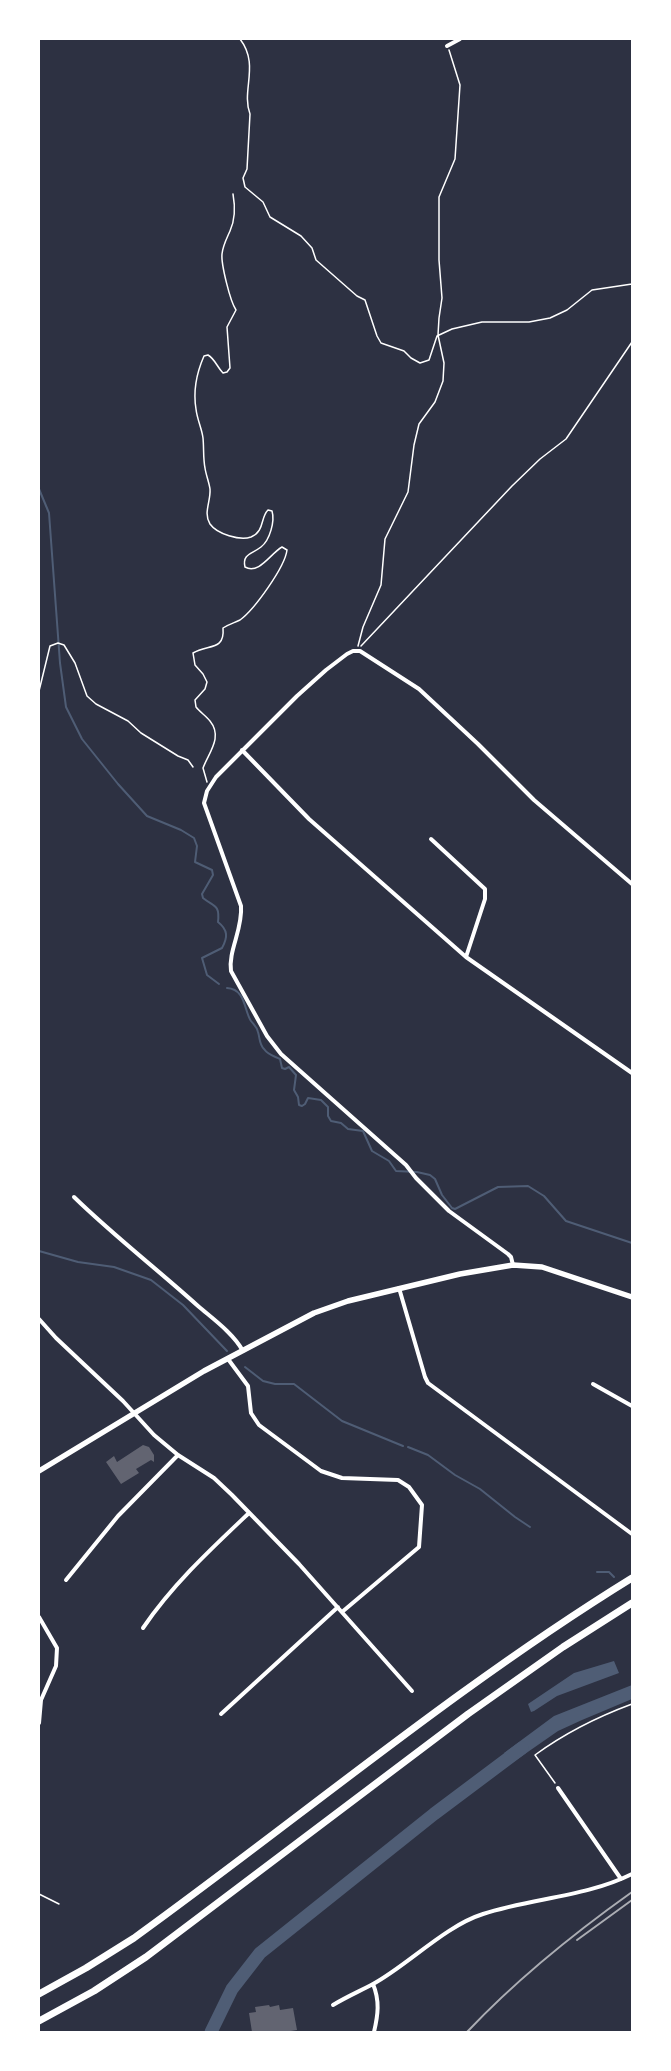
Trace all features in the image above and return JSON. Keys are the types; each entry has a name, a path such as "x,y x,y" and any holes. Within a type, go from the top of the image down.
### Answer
{"highway":[{"path":"39,1994 86,1968 134,1938 482,1677 550,1630 632,1578"},
{"path":"39,2021 94,1991 146,1957 468,1714 557,1651 632,1603"}],"main road":[{"path":"39,1471 228,1359 324,1309 348,1300 484,1269 513,1265 542,1267 632,1297"}],"street":[{"path":"447,46 460,39"},
{"path":"513,1265 511,1257 508,1254 449,1211 416,1178 410,1168 311,1082 277,1050 231,971 231,962 241,922 241,906 204,803 212,781 242,750 314,680 338,660 357,650 419,689 539,804 632,884"},
{"path":"242,750 309,819 466,957 632,1074"},
{"path":"431,839 485,889 485,899 466,957"},
{"path":"74,1197 101,1223 160,1271 238,1343 243,1351"},
{"path":"400,1288 424,1377 428,1383 632,1534"},
{"path":"39,1319 56,1338 123,1401 133,1414 154,1435 178,1455 214,1478 338,1607 412,1691"},
{"path":"228,1359 248,1386 250,1409 254,1419 264,1430 324,1473 353,1479 398,1480 409,1487 420,1500 422,1512 419,1547 342,1612"},
{"path":"593,1384 632,1406"},
{"path":"66,1580 118,1516 178,1455"},
{"path":"143,1628 164,1598 192,1567 249,1513"},
{"path":"221,1714 338,1607"},
{"path":"39,1617 57,1648 56,1666 40,1700 39,1723"},
{"path":"558,1788 621,1879"},
{"path":"333,2005 373,1984 437,1940 482,1914 592,1889 632,1874"},
{"path":"373,1984 377,1998 378,2011 374,2032"}],"path":[{"path":"240,39 244,45 251,68 247,106 250,121 247,169 243,178 245,187 263,202 270,217 301,236 312,248 316,260 331,271 357,296 365,300 377,336 381,343 404,351 411,358 420,362 429,360 433,351 434,341 438,335 452,329 482,322 529,322 550,318 567,310 592,290 632,284"},
{"path":"357,650 363,627 381,585 385,539 408,492 414,445 419,424 435,402 443,381 444,363 438,335 442,298 439,196 455,159 460,85 452,56 447,46"},
{"path":"207,784 202,768 216,738 214,728 209,719 196,707 195,700 205,689 207,682 203,674 194,665 193,653 202,647 214,646 221,642 224,638 224,628 228,624 239,621 248,613 278,574 286,558 287,550 282,547 255,569 250,570 245,567 244,562 247,555 261,547 269,537 272,511 268,510 265,513 262,528 258,533 251,537 240,538 220,532 210,525 206,516 210,499 210,488 202,449 203,438 196,409 195,383 204,356 208,354 213,357 217,367 223,373 227,372 230,368 227,327 236,310 228,294 229,285 224,270 222,255 233,223 233,194"},
{"path":"357,650 512,486 540,459 566,439 632,342"},
{"path":"39,691 50,646 58,643 64,646 75,663 87,696 96,704 128,721 147,736 178,756 188,760 193,767"},
{"path":"558,1788 535,1755 561,1736 584,1724 632,1704"},
{"path":"39,1894 59,1904"}],"water":[{"path":"614,1661 619,1673 557,1696 531,1712 528,1704 574,1673"},
{"path":"632,1685 632,1699 558,1731 512,1763 504,1753 554,1716"}],"building":[{"path":"143,1445 149,1447 154,1455 154,1462 151,1460 136,1469 139,1473 121,1484 106,1462 114,1456 117,1462"},
{"path":"269,2005 270,2007 279,2005 280,2010 293,2008 297,2030 285,2032 252,2032 249,2013 256,2012 255,2007"}],"waterway":[{"path":"39,489 49,513 60,663 66,707 82,739 118,784 147,816 181,830 194,838 197,846 195,862 212,870 213,875 202,894 203,898 217,909 218,922 224,928 226,937 222,948 202,958 207,975 219,984"},
{"path":"227,988 238,992 244,1001 249,1017 259,1034 262,1047 269,1054 280,1059 282,1068 285,1069 289,1067 296,1075 294,1090 298,1097 299,1105 302,1106 305,1104 308,1098 321,1100 328,1107 328,1116 331,1121 341,1123 348,1129 363,1131 372,1151 389,1161 396,1171 417,1172 430,1175 435,1179 442,1195 452,1208 455,1209 498,1187 528,1186 544,1196 566,1221 632,1243"},
{"path":"39,1251 78,1262 114,1267 151,1280 183,1305 227,1351"},
{"path":"245,1367 263,1381 275,1384 294,1384 342,1421 403,1446"},
{"path":"408,1447 428,1455 455,1475 480,1489 530,1527"},
{"path":"597,1572 609,1572 614,1577"},
{"path":"211,2032 232,1989 260,1953 434,1814 522,1748"}],"railway":[{"path":"467,2032 486,2012 546,1958 588,1924 632,1892"},
{"path":"577,1940 632,1900"}]}
